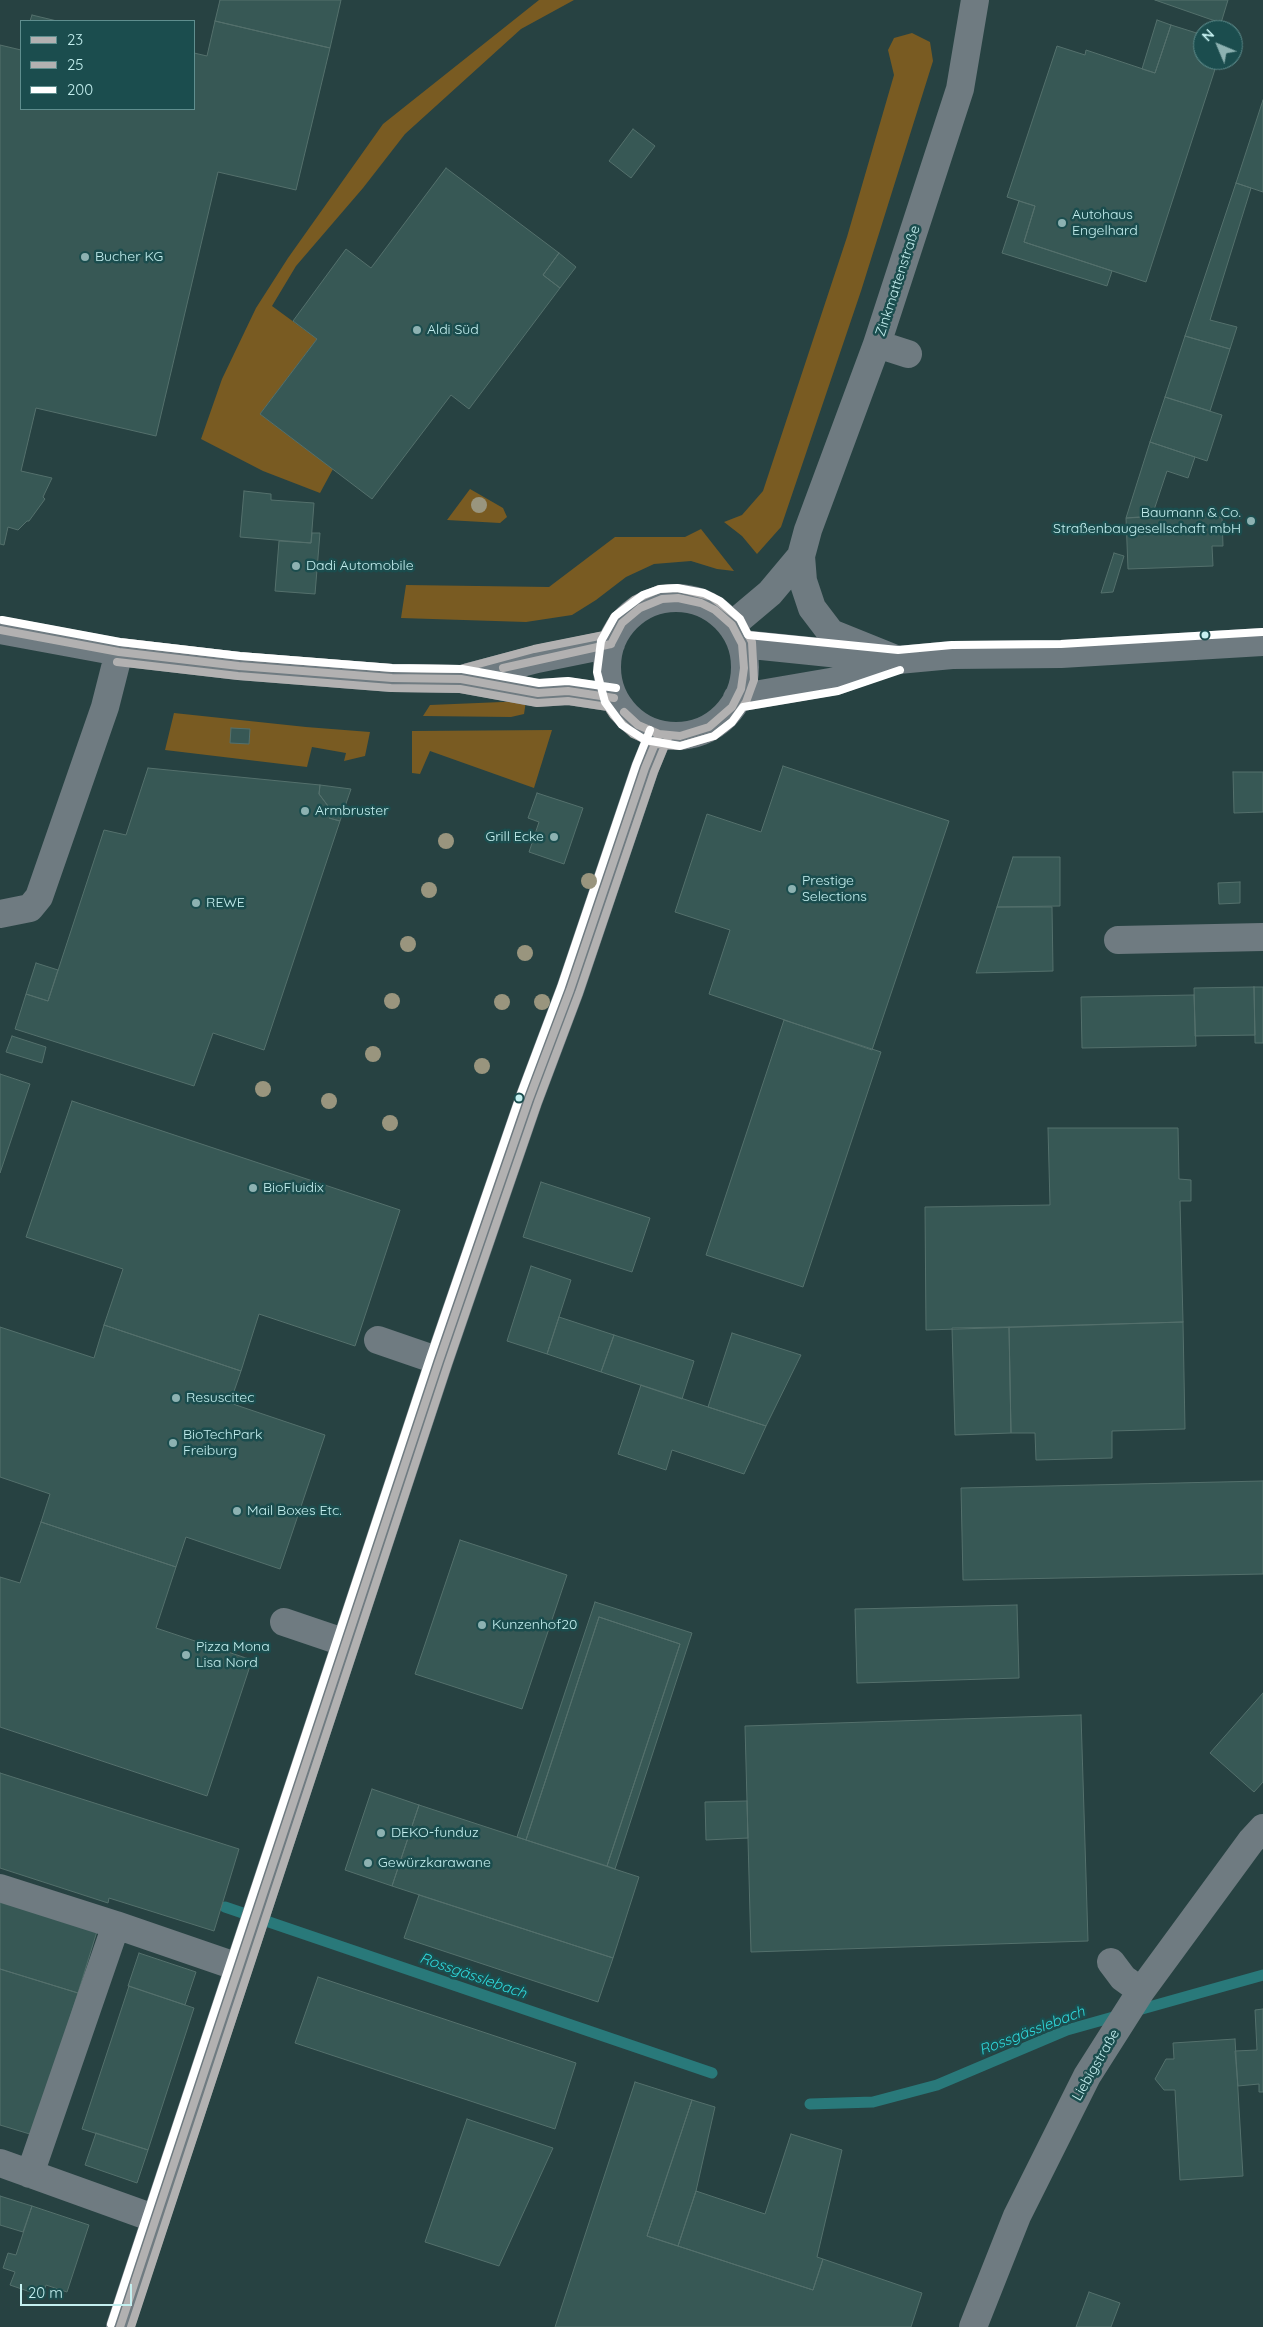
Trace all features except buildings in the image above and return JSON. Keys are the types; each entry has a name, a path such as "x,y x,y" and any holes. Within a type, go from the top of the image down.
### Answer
{"street":[{"name":"Zinkmattenstraße","path":"898,660 831,633 812,608 803,581 801,556 808,530 877,344 960,89 975,0"},
{"path":"877,344 908,354"},
{"name":"Zinkmattenstraße","path":"737,635 801,556"},
{"path":"678,598 701,603 715,610 737,635 744,659 744,679 737,698 725,714 709,727 680,736 659,734 638,725 620,708 614,698 607,671 610,644 622,623 640,608 662,599 678,598"},
{"path":"0,630 119,652 239,666 392,678 461,679 538,693 568,691 614,698"},
{"path":"737,635 898,660 952,656 1061,654 1263,642"},
{"path":"461,679 537,659 610,644"},
{"path":"0,914 30,908 39,897 104,707 119,652"},
{"path":"737,698 836,681 898,660"},
{"path":"120,2327 439,1361 570,990 645,768 659,734"},
{"path":"1118,940 1263,937"},
{"path":"378,1340 439,1361"},
{"path":"284,1622 346,1643"},
{"name":"Liebigstraße","path":"973,2327 1017,2216 1087,2076 1141,1991 1251,1841 1263,1828"},
{"path":"0,1888 116,1925 241,1958"},
{"path":"30,2174 116,1925"},
{"path":"1111,1962 1123,1978 1141,1991"},
{"path":"0,2163 156,2219"}],"shaded area":[{"path":"539,0 574,0 521,29 405,134 363,188 296,266 272,306 317,339 260,414 333,469 320,493 263,471 201,439 222,379 256,308 288,258 383,124"},
{"path":"912,33 930,42 933,61 861,291 781,527 757,554 742,536 724,522 742,515 763,491 847,237 894,75 888,50 894,38"},
{"path":"470,489 503,508 507,517 500,523 447,520"},
{"path":"701,529 734,571 717,569 691,561 654,564 626,577 596,600 572,615 526,622 401,618 406,585 549,587 615,537 685,537"},
{"path":"526,701 524,714 511,717 423,716 430,705"},
{"path":"174,713 370,732 365,756 344,761 346,753 312,747 307,767 165,750"},
{"path":"552,730 534,788 430,751 420,774 412,773 412,731"}],"waterway":[{"name":"Rossgässlebach","path":"225,1907 712,2073"},
{"name":"Rossgässlebach","path":"810,2104 873,2102 937,2085 1067,2030 1263,1975"}],"transit line":[{"name":"200","path":"900,670 838,691 743,707 732,722 714,736 680,746 645,740 622,725 605,702 597,672 601,641 615,616 643,595 660,589 677,588 704,593 720,601 740,619 748,635 898,650 952,645 1061,644 1262,632"},
{"name":"25","path":"117,662 238,676 391,688 460,689 537,703 568,701 608,707 613,715 633,734 656,744 680,746 714,736 732,722 746,702 754,680 752,642 740,619 712,597 678,588 659,589 634,600 614,617 604,635 534,649 460,669 392,668 240,656 120,642"},
{"name":"23","path":"611,644 622,623 640,608 662,599 678,598 701,603 715,610 732,625 742,644 744,668 741,689 732,707 709,727 680,736 659,734 638,725 624,712"},
{"name":"200","path":"2,620 120,642 240,656 392,668 462,669 539,683 568,681 616,688"},
{"name":"23","path":"0,630 119,652 239,666 392,678 461,679 538,693 568,691 614,698"},
{"name":"23","path":"503,668 611,644"},
{"name":"200","path":"111,2324 430,1358 520,1096 561,987 636,765 650,730"},
{"name":"23","path":"120,2327 439,1361 529,1099 570,990 645,768 659,734"},
{"name":"25","path":"131,2327 448,1364 538,1102 579,993 654,772 668,738"}],"place":[{"name":"Autohaus Engelhard","path":"1062,223"},
{"name":"Bucher KG","path":"85,257"},
{"name":"Aldi Süd","path":"417,330"},
{"name":"Baumann & Co. Straßenbaugesellschaft mbH","path":"1251,521"},
{"name":"Dadi Automobile","path":"296,566"},
{"name":"Armbruster","path":"305,811"},
{"name":"Grill Ecke","path":"554,837"},
{"name":"Prestige Selections","path":"792,889"},
{"name":"REWE","path":"196,903"},
{"name":"BioFluidix","path":"253,1188"},
{"name":"Resuscitec","path":"176,1398"},
{"name":"BioTechPark Freiburg","path":"173,1443"},
{"name":"Mail Boxes Etc.","path":"237,1511"},
{"name":"Kunzenhof20","path":"482,1625"},
{"name":"Pizza Mona Lisa Nord","path":"186,1655"},
{"name":"DEKO-funduz","path":"381,1833"},
{"name":"Gewürzkarawane","path":"368,1863"}]}
